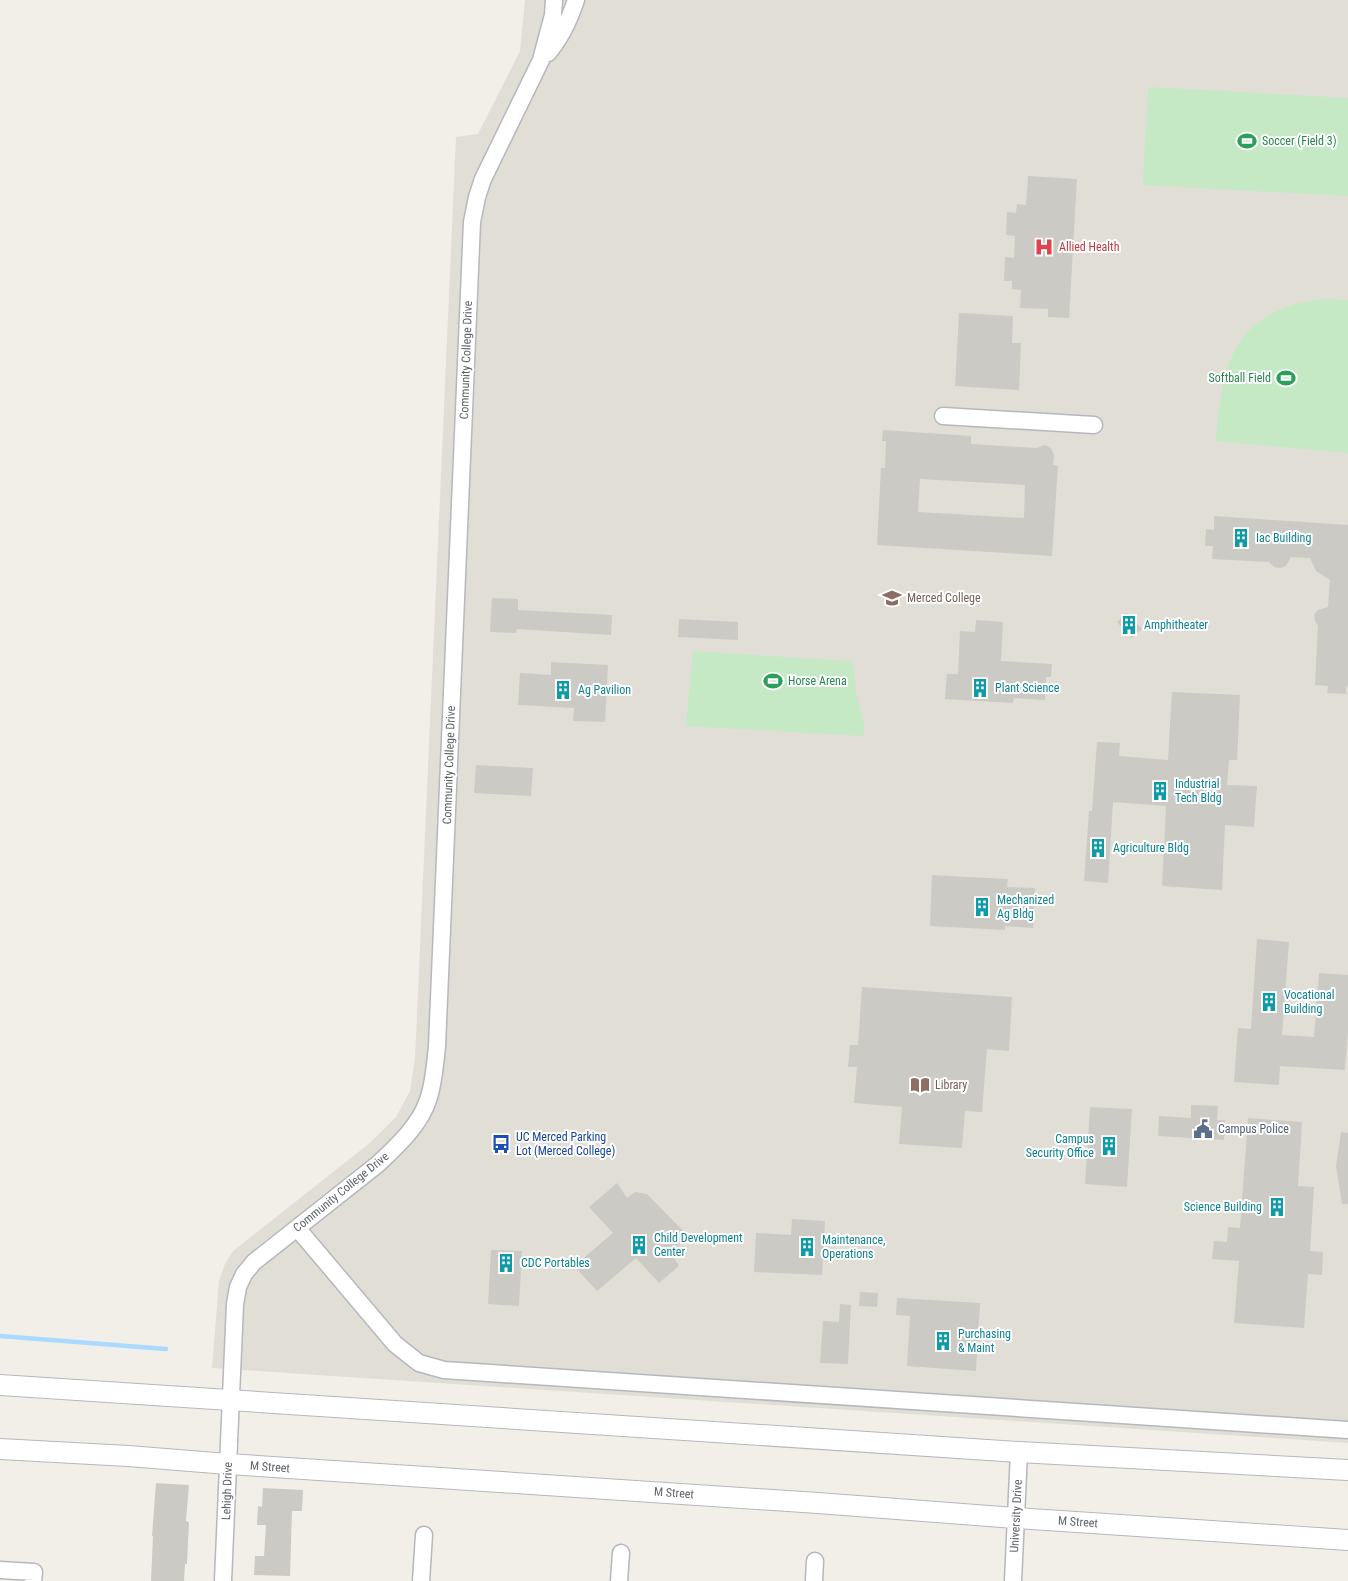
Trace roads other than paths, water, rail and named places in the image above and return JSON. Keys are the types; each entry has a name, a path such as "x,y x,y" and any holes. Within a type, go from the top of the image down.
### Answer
{"street":[{"name":"Community College Drive","path":"230,1400 236,1304 238,1287 244,1274 254,1262 378,1164 397,1146 420,1116 432,1086 437,1046 472,222 483,179 541,60 553,15 554,0"},
{"name":"Community College Drive","path":"541,60 553,47 576,0"},
{"path":"943,416 1094,425"},
{"path":"297,1228 395,1344 419,1363 444,1370 1348,1430"},
{"path":"0,1385 1019,1452 1348,1470"},
{"name":"Lehigh Drive","path":"223,1581 230,1400"},
{"name":"M Street","path":"0,1449 128,1456 1348,1540"},
{"name":"University Drive","path":"1013,1581 1019,1452"},
{"path":"421,1581 424,1535"},
{"path":"619,1581 620,1553"},
{"path":"814,1581 815,1561"},
{"path":"0,1570 34,1576"}],"waterway":[{"path":"0,1336 166,1349"}],"place":[{"name":"Soccer (Field 3)","path":"1247,141"},
{"name":"Allied Health","path":"1044,247"},
{"name":"Softball Field","path":"1286,378"},
{"name":"Iac Building","path":"1241,538"},
{"name":"Merced College","path":"892,598"},
{"name":"Amphitheater","path":"1129,625"},
{"name":"Horse Arena","path":"773,681"},
{"name":"Plant Science","path":"980,688"},
{"name":"Ag Pavilion","path":"563,690"},
{"name":"Industrial Tech Bldg","path":"1160,791"},
{"name":"Agriculture Bldg","path":"1098,848"},
{"name":"Mechanized Ag Bldg","path":"982,907"},
{"name":"Vocational Building","path":"1269,1002"},
{"name":"Library","path":"920,1085"},
{"name":"Campus Police","path":"1203,1129"},
{"name":"UC Merced Parking Lot (Merced College)","path":"501,1144"},
{"name":"Campus Security Office","path":"1109,1146"},
{"name":"Science Building","path":"1277,1207"},
{"name":"Child Development Center","path":"639,1245"},
{"name":"Maintenance, Operations","path":"807,1247"},
{"name":"CDC Portables","path":"506,1263"},
{"name":"Purchasing & Maint","path":"943,1341"}]}
